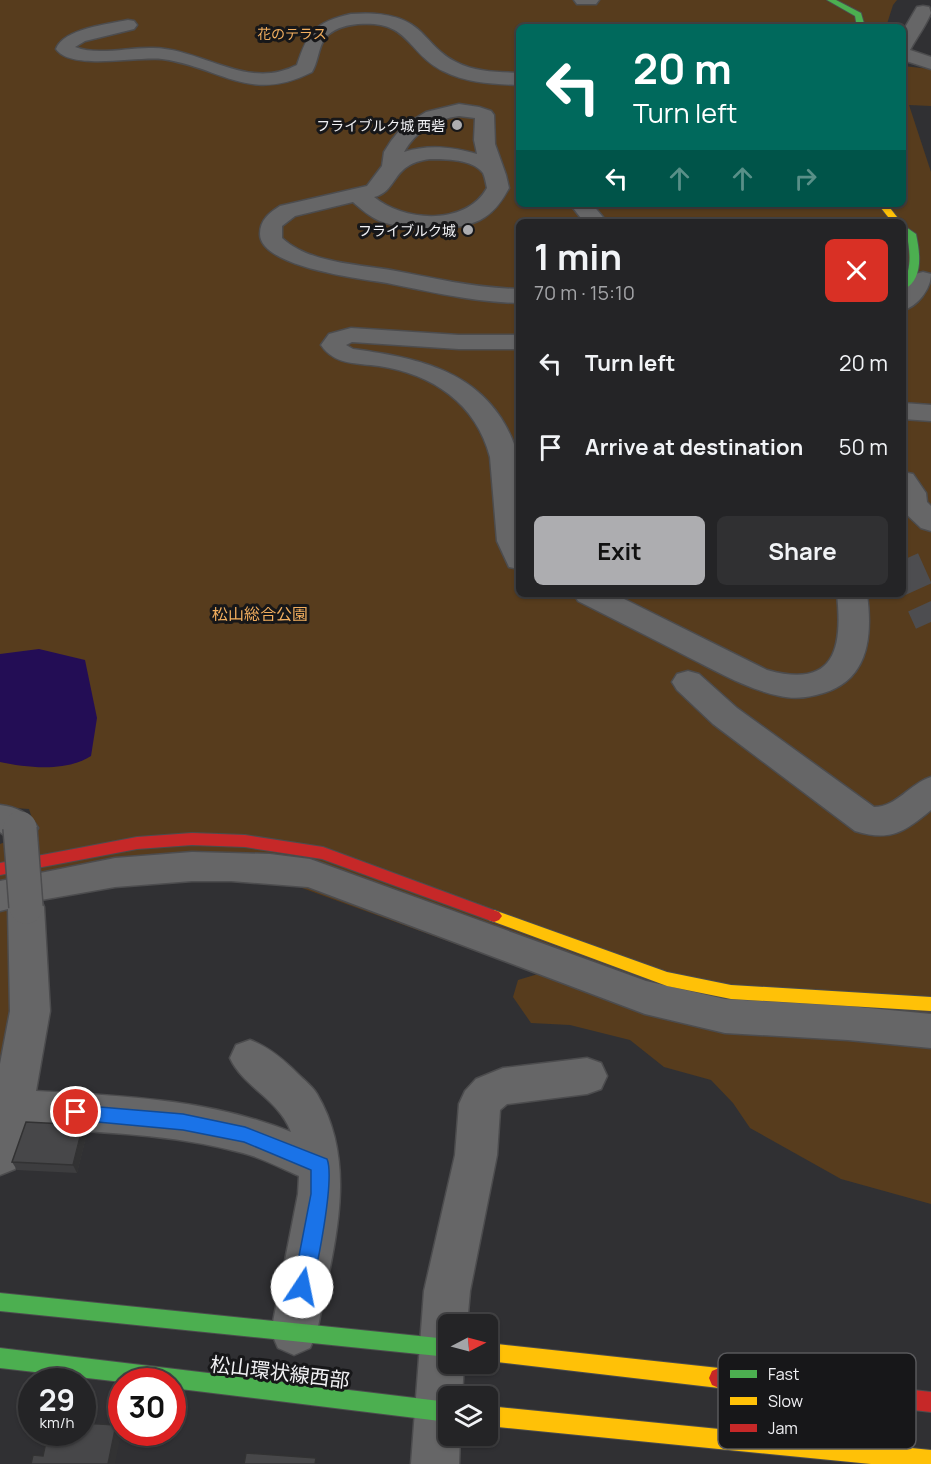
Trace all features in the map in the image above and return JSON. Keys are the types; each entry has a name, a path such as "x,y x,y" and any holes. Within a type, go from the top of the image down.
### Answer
{"street":[{"path":"583,0 590,0"},
{"path":"831,0 858,15 860,24"},
{"path":"906,38 915,30 923,11"},
{"path":"129,25 75,38 67,43 65,49 82,56 124,52 164,54 187,59 230,76 270,79 293,74 305,68 316,40 325,28 348,21 377,20 406,28 442,62 451,67 486,76 516,79"},
{"path":"906,55 931,63"},
{"path":"359,196 369,206 389,216 442,221 472,216 485,206 498,188 496,175 485,147 487,123 484,115 463,110 427,118 416,126 394,152 392,166 382,184 375,191 288,211 277,218 271,226 271,239 278,246 301,259 321,264 487,295 516,296"},
{"path":"392,166 416,156 453,154 478,160 489,166 496,175"},
{"path":"584,207 594,219"},
{"path":"885,207 894,219"},
{"path":"906,230 911,234 915,252 915,264 908,283 910,290"},
{"path":"516,342 459,342 351,335 338,339 333,345 341,353 404,362 430,373 473,401 488,418 500,437 506,457 512,543 516,553"},
{"path":"906,411 931,413"},
{"path":"906,484 912,493 913,505 931,522"},
{"path":"594,597 644,629 756,678 782,686 809,687 837,675 845,664 856,624 852,597"},
{"path":"688,682 725,716 867,821 894,821 931,790"},
{"path":"0,1155 12,1108 30,1011 13,902 10,823"},
{"path":"0,869 47,858 160,841 216,839 271,842 323,853 667,979 731,992 931,1004"},
{"path":"13,902 45,884 159,867 212,864 268,867 310,873 645,997 725,1016 848,1023 931,1031"},
{"path":"250,1058 279,1082 302,1106 314,1139 320,1165 320,1194 294,1332"},
{"path":"446,1314 447,1291 476,1155 480,1104 490,1092 502,1086 587,1076"},
{"path":"12,1108 183,1122 245,1135 320,1165"},
{"path":"0,1302 438,1347"},
{"path":"498,1353 718,1378"},
{"name":"松山環状線西部","path":"0,1358 438,1411"},
{"path":"916,1400 931,1402"},
{"path":"498,1417 718,1439"},
{"path":"435,1464 438,1441"},
{"path":"820,1449 931,1460"}],"green space":[{"name":"松山総合公園","path":"0,0 897,0 887,24 516,24 516,207 906,207 906,66 931,69 931,106 909,105 931,172 931,1204 841,1179 750,1128 733,1103 711,1080 664,1067 630,1040 570,1025 531,1023 513,997 518,980 538,974 272,877 156,875 14,901 12,999 0,1082 0,844 36,830 29,809 0,807"}],"shaded area":[{"path":"39,649 85,660 97,718 91,756 70,765 23,766 0,762 0,654"}],"building":[{"path":"26,1122 83,1125 73,1165 12,1162"},
{"path":"96,1424 108,1425 108,1446 112,1446 108,1464 31,1464 33,1455 43,1456 45,1446 96,1446"},
{"path":"246,1453 316,1458 315,1464 244,1464"}],"tunnel":[{"path":"906,567 931,622"}],"traffic: fast":[{"path":"831,0 858,15 860,24"},
{"path":"906,230 911,234 915,262 912,276 906,284"},
{"path":"0,1302 438,1347"},
{"path":"0,1358 438,1411"}],"traffic: slow":[{"path":"885,207 894,219"},
{"path":"494,916 667,979 731,992 931,1004"},
{"path":"498,1353 718,1378"},
{"path":"498,1417 718,1439"},
{"path":"820,1449 931,1460"}],"traffic: jam":[{"path":"0,869 137,843 192,839 245,841 323,853 494,916"},
{"path":"916,1400 931,1402"}],"place":[{"name":"フライブルク城 西砦","path":"457,125"},
{"name":"フライブルク城","path":"468,230"}],"route":[{"path":"76,1112 183,1122 245,1135 320,1165 320,1194 302,1287"}],"park label":[{"name":"花のテラス","path":"292,33"}]}
